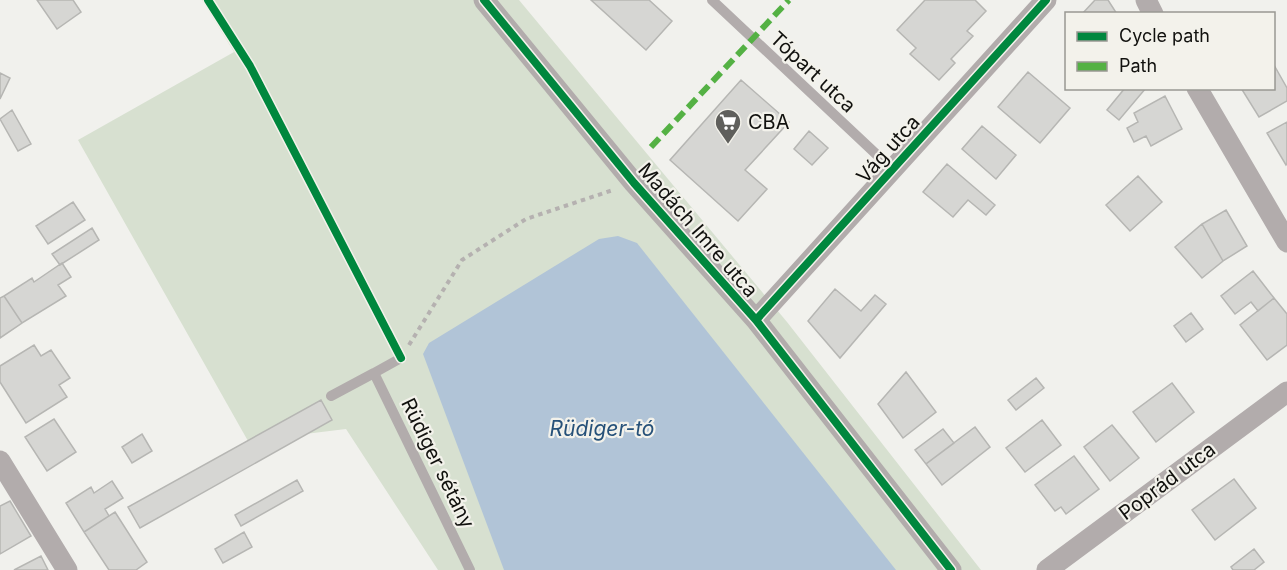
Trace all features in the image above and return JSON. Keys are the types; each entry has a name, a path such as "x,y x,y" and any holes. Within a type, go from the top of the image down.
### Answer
{"street":[{"name":"Madách Imre utca","path":"484,0 634,183 756,320 951,570"},
{"name":"Vág utca","path":"756,320 1046,0"},
{"path":"1198,90 1287,242"},
{"name":"Poprád utca","path":"1047,570 1287,392"},
{"path":"0,461 67,570"}],"lane":[{"name":"Tópart utca","path":"712,0 892,169"},
{"path":"331,396 401,358"},
{"name":"Rüdiger sétány","path":"374,372 470,570"}],"path":[{"path":"401,358 462,260 526,219 634,183"}],"green space":[{"path":"202,0 519,0 787,322 981,570 438,570 346,429 248,441 78,140 234,52"}],"water":[{"name":"Rüdiger-tó","path":"618,236 637,243 896,570 504,570 423,354 429,343 599,239"}],"building":[{"path":"37,0 73,0 81,12 57,29"},
{"path":"591,0 649,0 672,21 646,50"},
{"path":"925,0 975,0 986,11 967,31 973,36 951,59 955,63 939,80 910,54 916,48 897,30"},
{"path":"1095,0 1108,0 1116,12 1084,12"},
{"path":"1275,67 1287,88 1287,101 1259,117 1242,90 1275,90"},
{"path":"1028,72 1070,108 1040,143 998,107"},
{"path":"0,73 10,78 0,99"},
{"path":"741,80 789,122 745,170 767,189 738,221 670,160"},
{"path":"1123,90 1144,90 1119,120 1107,110"},
{"path":"1165,96 1182,129 1151,146 1146,136 1134,142 1127,128 1138,122 1134,113"},
{"path":"12,110 31,144 18,151 0,119"},
{"path":"1287,122 1287,164 1286,165 1267,133"},
{"path":"982,126 1016,155 996,179 962,149"},
{"path":"809,131 828,148 812,165 794,149"},
{"path":"947,164 995,205 986,215 968,200 953,217 923,192"},
{"path":"1138,176 1162,202 1130,231 1106,205"},
{"path":"73,202 85,220 48,244 36,226"},
{"path":"1226,210 1247,246 1223,261 1202,224"},
{"path":"1202,224 1223,261 1202,278 1175,247"},
{"path":"92,228 99,240 60,265 52,254"},
{"path":"62,263 71,277 58,285 66,296 22,323 4,296 32,278 34,282"},
{"path":"1253,271 1274,298 1258,311 1251,302 1235,314 1221,296"},
{"path":"835,289 861,311 875,295 886,304 840,358 808,321"},
{"path":"4,296 22,323 0,338 0,298"},
{"path":"1274,298 1287,314 1287,345 1267,360 1240,325"},
{"path":"1191,313 1203,329 1186,342 1174,326"},
{"path":"34,345 41,356 51,350 70,378 59,385 67,397 26,423 0,382 0,366"},
{"path":"906,372 936,412 903,438 878,404"},
{"path":"1036,378 1044,388 1016,410 1008,400"},
{"path":"1172,383 1194,412 1156,442 1133,412"},
{"path":"321,400 332,420 140,528 128,507"},
{"path":"54,419 76,452 47,471 25,437"},
{"path":"1042,420 1061,445 1025,472 1006,448"},
{"path":"1112,425 1139,458 1110,481 1084,447"},
{"path":"975,427 990,447 942,485 926,464"},
{"path":"943,429 954,443 926,464 915,450"},
{"path":"142,434 152,451 132,463 122,447"},
{"path":"1074,456 1099,489 1066,514 1061,507 1055,511 1035,485"},
{"path":"1234,479 1256,508 1215,540 1192,510"},
{"path":"297,480 303,491 241,526 235,515"},
{"path":"112,481 123,498 105,509 109,516 84,532 66,503 91,487 94,493"},
{"path":"10,501 31,536 0,554 0,506"},
{"path":"115,512 147,562 136,570 109,570 84,532"},
{"path":"244,532 252,547 223,563 215,549"},
{"path":"1254,549 1264,562 1254,570 1233,570 1231,567"},
{"path":"41,556 48,570 14,570"}],"marked path":[{"path":"651,147 789,0"}],"cycle path":[{"path":"208,0 250,66 401,358"},
{"path":"484,0 634,183 756,320 951,570"},
{"path":"756,320 1046,0"}],"place":[{"name":"CBA","path":"728,145"}]}
